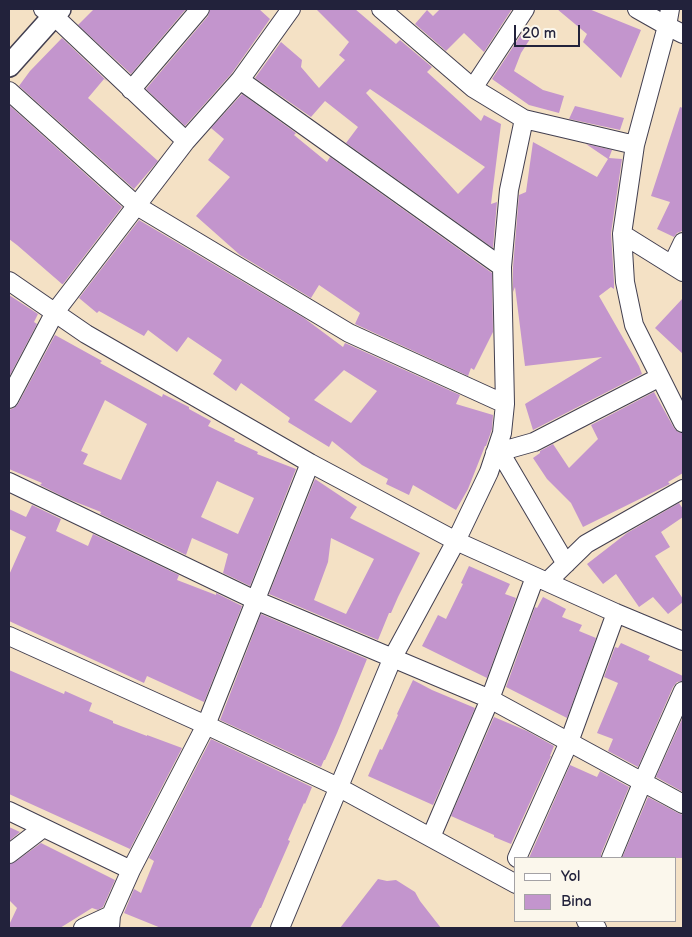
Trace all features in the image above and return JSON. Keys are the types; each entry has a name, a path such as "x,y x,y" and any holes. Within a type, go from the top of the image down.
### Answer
{"street":[{"path":"131,90 200,9"},
{"path":"9,399 55,312 186,141 240,80 291,9"},
{"path":"381,9 472,88 524,119 635,145"},
{"path":"472,88 525,9"},
{"path":"637,9 675,30"},
{"path":"670,9 675,30 635,145 622,234 625,282 634,325 660,377 678,398 683,423"},
{"path":"9,66 52,11 131,90 186,141"},
{"path":"240,80 502,267"},
{"path":"9,91 137,206 349,333 505,404"},
{"path":"280,928 393,657 456,541 498,452 505,404 502,267 509,190 524,119"},
{"path":"622,234 678,269 683,242"},
{"path":"9,281 86,334 310,464 456,541 683,641"},
{"path":"498,452 534,442 660,377"},
{"path":"498,452 566,564"},
{"path":"83,928 110,922 131,870 206,725 310,464"},
{"path":"9,482 256,600 490,699 683,804"},
{"path":"431,837 541,580 566,564 586,544 683,489"},
{"path":"517,857 569,742 616,613"},
{"path":"9,636 338,787 512,882"},
{"path":"611,857 683,691"},
{"path":"9,811 131,870"},
{"path":"9,854 43,828"}],"building":[{"path":"94,9 186,9 131,74 78,25"},
{"path":"210,9 259,9 270,19 232,73 185,126 146,89 208,16"},
{"path":"316,9 355,9 396,44 400,40 432,67 427,72 481,121 484,115 501,124 491,204 497,202 493,248 346,143 358,127 325,101 311,117 255,78 281,42 302,60 301,67 319,88 345,60 339,55 349,42","holes":["370,89 485,167 458,194 366,93"]},
{"path":"440,9 512,9 484,52 464,33 446,51 415,24 427,10 433,16"},
{"path":"557,9 589,9 641,30 621,78 583,42 587,34"},
{"path":"526,27 529,29 526,37 530,39 521,53 514,71 543,90 564,96 559,113 529,105 492,79"},
{"path":"62,38 108,82 104,79 88,98 158,161 134,189 19,86 30,71"},
{"path":"242,94 296,133 294,135 327,162 330,157 492,273 493,332 474,370 471,368 468,376 355,324 360,313 319,285 311,298 240,255 196,216 230,177 208,160 224,139 211,128"},
{"path":"9,105 122,207 63,284 9,239"},
{"path":"575,106 624,118 620,130 569,119"},
{"path":"680,107 683,108 683,229 674,237 657,229 670,202 651,196"},
{"path":"533,142 597,177 608,159 586,144 612,150 609,158 622,159 611,233 614,289 611,287 599,296 642,374 533,430 525,404 602,357 525,366 515,287 513,292 513,267 519,195 526,192"},
{"path":"139,220 304,318 343,347 345,343 460,395 456,404 493,415 492,429 468,489 456,510 413,485 409,495 386,484 388,479 362,465 332,441 329,447 288,422 290,418 241,383 236,391 213,374 222,360 188,337 177,352 148,330 144,336 99,311 97,313 79,298","holes":["344,370 377,391 351,423 314,400"]},
{"path":"9,295 38,314 34,322 37,324 9,377"},
{"path":"683,298 683,354 655,328"},
{"path":"55,335 102,361 100,363 162,397 163,394 189,407 189,409 211,421 208,426 258,452 257,454 296,469 250,586 223,573 228,554 192,538 186,555 100,514 101,512 40,485 42,483 9,469 9,410 18,404","holes":["105,400 147,424 121,480 83,464 88,454 81,451","217,481 254,498 238,534 201,517"]},
{"path":"654,392 674,428 678,432 683,433 683,473 668,482 670,484 583,527 571,503 547,479 533,458 540,451 553,444 569,468 598,439 591,425"},
{"path":"315,479 357,507 350,518 420,553 391,613 389,613 378,640 269,594","holes":["331,538 374,559 346,614 314,600 328,562"]},
{"path":"679,503 683,509 683,517 661,532 670,547 655,556 683,599 683,602 668,614 653,597 639,607 616,574 603,584 587,564 627,533"},
{"path":"32,505 61,519 56,531 88,546 93,534 179,575 177,580 216,595 216,593 242,606 204,702 147,676 144,683 9,621 9,575 26,537 9,529 9,509 26,517"},
{"path":"469,566 510,584 505,594 516,598 487,678 422,646 438,615 446,619 463,584 461,583"},
{"path":"543,597 566,609 562,617 582,625 579,631 596,638 567,718 506,687 535,607 537,608"},
{"path":"261,614 367,659 321,767 220,720"},
{"path":"621,643 650,656 648,660 683,676 683,681 677,682 673,687 638,767 608,751 613,739 597,733 618,683 604,677 615,647 618,648"},
{"path":"9,670 64,694 65,691 92,703 89,711 113,721 113,723 182,748 130,849 9,794"},
{"path":"413,680 475,708 433,805 368,776 380,749 382,750"},
{"path":"494,717 527,731 554,746 511,844 451,816"},
{"path":"683,717 683,792 656,777"},
{"path":"211,739 312,787 288,840 290,841 261,908 250,928 161,928 124,913 134,889 141,893 154,861 149,858"},
{"path":"570,765 597,777 600,771 629,787 601,857 529,857"},
{"path":"648,797 683,815 683,858 622,857"},
{"path":"9,827 20,832 9,841"},
{"path":"41,843 115,880 103,907 98,910 92,908 60,928 9,928 17,908 9,900 9,864 15,862"},
{"path":"378,879 396,880 415,892 441,928 340,928"}]}
